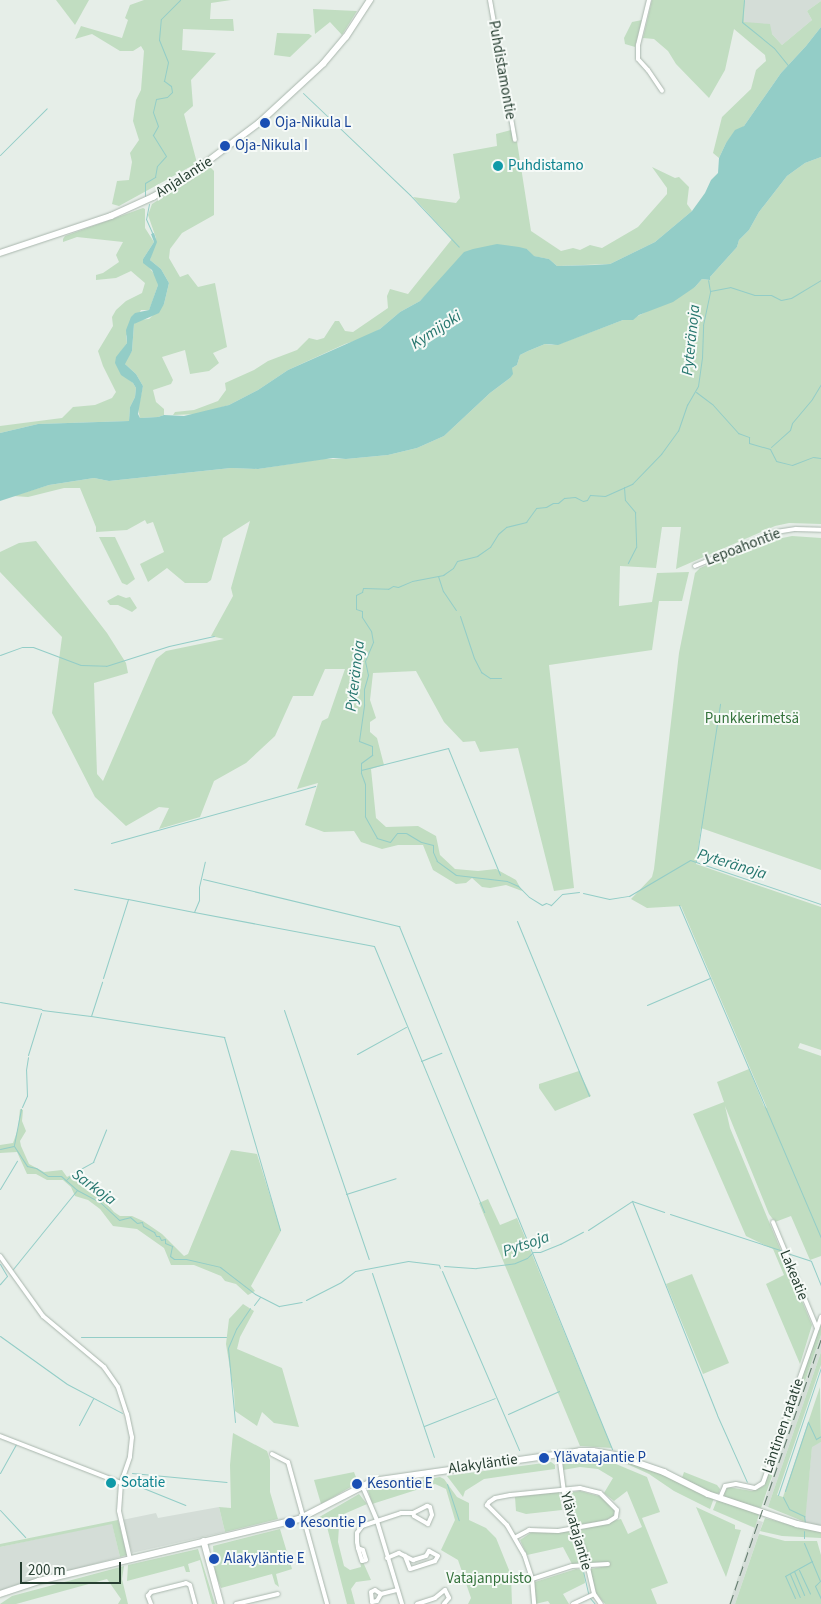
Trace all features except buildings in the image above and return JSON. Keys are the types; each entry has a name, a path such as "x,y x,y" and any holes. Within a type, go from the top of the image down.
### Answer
{"street":[{"name":"Anjalantie","path":"0,254 111,216 153,197 187,177 259,123 323,64 346,38 370,0"},
{"name":"Puhdistamontie","path":"490,0 514,140"},
{"path":"649,0 638,45 638,59 662,91"},
{"name":"Lepoahontie","path":"695,566 776,532 796,529 821,530"},
{"name":"Lakeatie","path":"773,1222 817,1328"},
{"path":"0,1256 43,1316 96,1359 114,1381 124,1405 132,1437 130,1458 121,1483 120,1516 130,1559"},
{"name":"Läntinen ratatie","path":"720,1498 725,1486 736,1484 755,1488 763,1483 821,1317"},
{"path":"0,1436 121,1483"},
{"name":"Alakyläntie","path":"0,1594 39,1581 304,1517 362,1485 416,1473 593,1451 615,1455 664,1472 720,1498 797,1524 821,1529"},
{"path":"272,1454 288,1462 328,1604"},
{"name":"Ylävatajantie","path":"559,1454 566,1507 588,1566 594,1594 601,1604"},
{"path":"362,1485 377,1521 402,1604"},
{"path":"516,1537 529,1530 558,1531 612,1520 617,1515 617,1510 606,1497 580,1488 495,1498 487,1505 503,1520 516,1537 526,1558 532,1579 534,1604"},
{"path":"358,1548 359,1529 362,1526 401,1513 413,1513 427,1506 430,1507 432,1515 428,1524 414,1516 413,1513"},
{"path":"204,1541 221,1604"},
{"path":"387,1558 399,1553 405,1556 413,1560 426,1556 429,1551 438,1556 435,1561 410,1569 405,1556"},
{"path":"532,1579 572,1566 608,1564"},
{"path":"151,1604 148,1596 151,1592 186,1583 190,1585 196,1604"},
{"path":"381,1594 397,1590"},
{"path":"420,1604 435,1598 446,1590 448,1598 444,1604"},
{"path":"236,1604 278,1594"},
{"path":"573,1604 594,1594"}],"shaded area":[{"path":"745,0 821,1 807,11 812,20 782,45 772,34 744,22"},
{"path":"821,1335 821,1352 768,1507 763,1505"},
{"path":"821,1442 821,1525 817,1525 805,1522 805,1516 812,1446"},
{"path":"219,1507 225,1532 132,1553 122,1520 156,1513 158,1518"},
{"path":"757,1520 763,1522 735,1604 729,1604"},
{"path":"112,1523 120,1557 0,1591 0,1547"}],"green space":[{"path":"56,0 89,0 75,25"},
{"path":"144,0 231,0 211,3 210,19 233,19 234,31 183,29 182,50 216,53 191,80 193,106 184,114 197,163 119,206 112,204 117,181 129,180 132,162 130,153 139,140 133,121 136,100 141,90 144,51 141,46 133,51 120,51 92,34 75,39 81,26 122,38 128,20 125,18 130,5"},
{"path":"652,0 745,0 744,22 770,24 772,34 782,45 812,20 807,11 821,1 821,27 781,73 744,126 726,143 719,158 713,153 722,117 751,89 756,70 766,61 765,55 734,29 725,70 709,98 676,64 668,51 654,39 643,38"},
{"path":"313,9 357,11 342,35 330,22 315,34"},
{"path":"642,20 635,47 625,44 624,38 632,22"},
{"path":"277,33 309,34 312,36 290,57 274,55"},
{"path":"515,129 531,231 561,251 573,248 580,250 590,245 602,248 638,227 667,194 667,188 652,167 675,178 679,177 689,187 687,204 692,211 655,242 610,264 557,266 549,259 533,256 527,249 431,290 420,301 400,312 367,337 345,344 288,370 258,390 229,405 199,414 173,415 175,412 194,410 218,401 226,390 225,383 254,370 268,361 297,350 309,338 317,340 324,338 335,321 339,321 345,331 353,332 388,308 387,296 390,289 408,294 452,239 413,197 456,203 460,198 453,154 497,146 496,134"},
{"path":"821,157 821,524 789,523 775,526 676,569 681,527 662,527 656,568 620,566 619,606 652,602 657,573 689,572 682,601 659,601 652,650 549,665 574,888 554,891 518,748 480,752 475,741 463,742 444,722 416,671 373,673 370,700 376,718 370,722 370,732 377,738 384,765 371,769 376,818 386,827 418,826 436,836 440,855 455,869 478,871 496,869 516,880 522,891 506,885 490,888 482,887 472,878 466,883 456,884 433,870 423,845 398,845 382,849 361,842 354,831 324,832 305,825 318,783 297,789 322,721 328,718 345,669 325,669 313,696 293,696 275,736 246,763 214,781 200,817 159,829 169,808 159,807 126,826 95,797 52,713 62,637 0,572 0,552 19,543 36,541 107,633 126,663 128,673 94,683 97,774 103,781 156,659 166,651 224,639 211,636 233,596 231,588 250,521 223,538 211,580 207,583 185,583 167,568 148,582 140,564 164,552 153,522 147,524 145,520 127,530 96,532 96,527 80,488 64,488 28,497 13,496 49,485 94,478 109,481 231,468 258,469 322,459 388,455 417,448 444,436 490,393 510,378 512,368 517,365 520,355 545,344 562,343 623,320 630,320 695,287 702,279 709,280 737,247 739,240 749,230 759,212 787,176 805,163"},
{"path":"210,167 214,171 214,215 182,233 170,249 169,258 180,277 188,274 198,287 215,283 227,347 213,353 219,363 209,371 190,374 185,350 162,357 173,380 171,384 153,390 156,402 164,409 164,415 140,418 138,409 143,386 136,374 125,364 125,361 132,351 134,324 138,320 149,319 164,304 169,283 161,269 150,260 156,238 148,215 152,204"},
{"path":"143,208 145,209 145,228 154,242 143,259 157,278 158,285 149,310 141,310 126,336 127,343 120,353 128,379 136,388 135,397 130,407 129,421 38,424 0,433 0,426 62,418 73,407 95,405 112,398 116,392 98,351 113,326 112,317 116,310 126,301 142,293 145,283 131,271 116,278 96,280 96,275 103,273 119,262 116,255 123,242 77,237 63,242 63,239 65,236"},
{"name":"Punkkerimetsä","path":"792,536 821,538 821,870 701,828 696,864 821,907 821,1050 800,1043 798,1048 821,1056 821,1256 810,1260 791,1216 775,1222 769,1214 725,1106 730,1128 812,1325 800,1364 766,1284 784,1275 773,1249 746,1236 693,1114 724,1102 717,1082 749,1069 764,1106 767,1108 681,906 647,908 631,899 652,877 654,869 679,653 695,573 700,568 758,543"},
{"path":"99,537 115,537 135,579 127,585 122,583"},
{"path":"118,595 126,598 130,597 137,608 132,612 118,605 110,605 107,601"},
{"path":"579,1071 591,1096 555,1111 539,1088 539,1084"},
{"path":"20,1109 23,1110 22,1121 26,1131 20,1141 29,1164 44,1172 62,1170 67,1177 71,1175 120,1216 132,1216 162,1234 184,1256 188,1254 231,1150 257,1154 281,1231 251,1286 255,1291 248,1295 236,1284 225,1281 221,1276 194,1265 171,1265 164,1248 137,1229 113,1226 100,1209 88,1200 75,1196 71,1187 63,1180 47,1180 36,1174 27,1174 17,1152 0,1153 0,1145 13,1143 18,1129"},
{"path":"488,1199 500,1225 517,1218 612,1448 580,1446 479,1203"},
{"path":"692,1274 729,1363 703,1374 666,1284"},
{"path":"243,1304 254,1311 240,1337 237,1349 282,1368 299,1427 274,1423 262,1412 257,1426 235,1411 226,1344 229,1319"},
{"path":"821,1323 821,1335 761,1508 725,1498 724,1493 728,1487 752,1491 764,1486"},
{"path":"821,1352 821,1365 777,1495 783,1497 820,1387 821,1442 812,1447 805,1522 768,1507"},
{"path":"233,1433 267,1451 270,1460 270,1492 278,1519 225,1532 219,1507 231,1508 230,1465"},
{"path":"589,1453 613,1457 669,1477 714,1498 710,1509 674,1491 649,1474 625,1463 590,1456 563,1458 567,1454"},
{"path":"587,1459 616,1464 647,1477 660,1512 642,1518 668,1583 651,1589 657,1604 605,1604 596,1593 590,1569 607,1566 592,1564 579,1530 621,1519 628,1534 642,1527 627,1491 614,1501 604,1493 613,1478 598,1469 580,1467 563,1470 562,1461"},
{"path":"551,1462 555,1465 555,1469 484,1479 465,1491 463,1497 447,1476"},
{"path":"354,1472 357,1480 356,1484 321,1504 314,1480"},
{"path":"684,1472 717,1485 720,1489 719,1493 715,1494 682,1478"},
{"name":"Vatajanpuisto","path":"440,1477 444,1479 457,1497 469,1503 469,1520 486,1528 496,1538 511,1575 512,1604 468,1604 471,1598 458,1560 441,1550 455,1520 446,1489 435,1484 372,1504 368,1490"},
{"path":"580,1491 602,1497 615,1511 613,1517 602,1521 577,1525 569,1507 567,1493"},
{"path":"559,1492 562,1510 526,1514 516,1511 515,1497"},
{"path":"359,1494 367,1504 344,1514 339,1526 338,1542 344,1566 350,1570 361,1567 360,1562 363,1562 371,1580 356,1582 351,1589 355,1604 347,1604 326,1523 309,1527 309,1523"},
{"path":"717,1500 759,1514 755,1528 713,1510"},
{"path":"696,1507 735,1525 735,1529 741,1530 726,1577"},
{"path":"765,1518 821,1531 821,1538 782,1536 760,1531"},
{"path":"118,1520 127,1555 120,1557 112,1524 0,1547 0,1544"},
{"path":"280,1529 292,1569 276,1574 279,1587 275,1584 272,1574 221,1588 215,1573 213,1546"},
{"path":"569,1531 581,1564 572,1564 563,1547 527,1555 520,1540 532,1532"},
{"path":"759,1534 785,1541 817,1541 821,1555 821,1604 735,1604"},
{"path":"198,1549 215,1604 212,1604 200,1560 188,1564 190,1572 186,1572 184,1566 127,1581 128,1565"},
{"path":"124,1566 122,1579 128,1604 118,1604 121,1599 107,1579 16,1604 0,1604 12,1596"},
{"path":"576,1569 584,1570 585,1583 563,1594 569,1604 550,1604 548,1601 535,1604 535,1582"}],"water":[{"name":"Kymijoki","path":"821,27 821,157 805,163 787,176 759,212 749,230 739,240 737,247 710,277 710,280 702,279 695,287 673,302 639,315 633,320 623,320 558,345 545,344 520,355 517,365 512,368 513,374 510,378 490,393 444,436 417,448 388,455 346,459 333,458 258,469 231,468 109,481 94,478 49,485 0,501 0,433 38,424 129,421 130,407 135,397 136,388 133,383 121,375 115,363 116,357 127,343 126,330 131,317 135,313 149,310 158,285 152,270 143,263 143,259 154,242 151,234 154,233 157,242 150,260 161,269 169,283 164,304 159,313 134,324 132,351 125,364 136,374 143,386 138,414 140,418 164,415 184,416 229,405 258,390 288,370 380,329 400,312 420,301 464,252 497,244 527,249 534,256 549,259 557,266 595,265 610,264 655,242 692,211 705,193 711,180 718,173 719,158 735,130 744,126 781,73"}],"waterway":[{"path":"145,197 145,183 155,177 157,166 166,156 153,135 158,126 153,112 156,99 167,97 172,92 171,86 164,81 168,62 159,40 161,19 180,0"},
{"path":"744,0 742,22 774,48 788,65"},
{"path":"497,50 512,135"},
{"path":"303,93 410,195 459,247"},
{"path":"0,155 47,108"},
{"path":"149,204 146,219 153,235"},
{"name":"Pyteränoja","path":"579,892 562,894 551,905 546,903 542,905 529,897 518,886 507,881 456,875 437,861 433,852 433,845 421,842 406,833 397,833 390,842 377,838 365,816 365,784 361,773 361,763 372,755 372,746 359,741 364,689 368,675 365,661 373,642 371,631 362,617 362,611 356,609 356,595 362,592 363,588 388,589 412,581 443,575 453,568 457,561 477,556 490,547 498,534 506,527 526,522 536,508 558,503 564,498 575,497 583,501 587,500 590,495 605,496 632,484 661,454 678,431 687,405 698,386 702,358 703,325 710,291 708,280"},
{"path":"710,291 730,287 754,295 771,295 781,300 791,298 821,280"},
{"path":"771,447 790,430 792,423 812,399 821,384"},
{"path":"696,392 713,405 738,433 749,437 749,443 770,449 776,461 792,465 813,457 821,458"},
{"path":"624,487 625,500 635,512 636,547 628,563"},
{"path":"438,576 443,591 456,610"},
{"path":"460,616 474,658 481,672 490,678 501,678"},
{"path":"0,655 22,647 33,647 81,665 106,666 169,646 214,636"},
{"path":"696,861 720,704"},
{"path":"361,770 448,748 500,875"},
{"path":"111,843 315,786"},
{"name":"Pyteränoja","path":"583,893 609,899 629,896 690,860 821,904"},
{"path":"103,978 128,899 194,912 199,900 199,887 205,862"},
{"path":"203,879 399,926 612,1449"},
{"path":"74,889 127,899"},
{"path":"679,905 821,1238"},
{"path":"194,912 374,946 484,1212"},
{"path":"517,921 589,1096"},
{"path":"647,1005 710,978"},
{"path":"42,1010 91,1016 102,982"},
{"path":"0,1002 41,1009"},
{"path":"284,1010 369,1259"},
{"path":"28,1055 41,1013"},
{"path":"91,1016 224,1037 280,1230"},
{"path":"357,1054 406,1027"},
{"path":"421,1061 441,1053"},
{"path":"22,1107 27,1096 26,1070 28,1057"},
{"path":"14,1145 21,1109"},
{"path":"66,1180 75,1172 93,1162 106,1129"},
{"name":"Sarkoja","path":"0,1149 14,1146 27,1166 36,1168 48,1176 61,1176 77,1190 101,1203 119,1220 130,1217 137,1223 142,1222 143,1226 154,1232 161,1240 165,1239 165,1243 172,1246 170,1256 174,1259 186,1259 220,1267 255,1294 279,1306 302,1302"},
{"path":"0,1189 17,1161"},
{"path":"346,1194 396,1178"},
{"path":"13,1269 77,1190"},
{"path":"632,1201 717,1415 747,1482"},
{"name":"Pytsoja","path":"588,1230 632,1201 664,1212"},
{"name":"Pytsoja","path":"670,1214 783,1251"},
{"name":"Pytsoja","path":"444,1266 476,1268 515,1263 527,1258 533,1252 540,1252 583,1232"},
{"name":"Pytsoja","path":"787,1253 811,1261 821,1286"},
{"name":"Pytsoja","path":"306,1300 341,1282 355,1271 408,1261 439,1265 440,1268"},
{"path":"0,1264 7,1276 0,1284"},
{"path":"442,1271 519,1450"},
{"path":"372,1273 434,1457"},
{"path":"254,1305 260,1297"},
{"path":"235,1422 228,1348 236,1329 250,1308"},
{"path":"0,1336 67,1384 122,1413"},
{"path":"81,1337 226,1337"},
{"path":"778,1495 821,1367"},
{"path":"508,1414 559,1391"},
{"path":"424,1426 495,1398"},
{"path":"79,1425 93,1399"},
{"path":"785,1491 808,1422 816,1439 821,1436"},
{"path":"0,1473 16,1444"},
{"path":"132,1473 227,1482"},
{"path":"126,1481 185,1505"},
{"path":"447,1484 459,1520"},
{"path":"783,1497 789,1509 804,1516 805,1522"},
{"path":"0,1510 25,1537"},
{"path":"804,1531 804,1538"},
{"path":"804,1543 820,1581 815,1586 821,1599"},
{"path":"795,1598 785,1576 812,1561"},
{"path":"799,1570 810,1594"},
{"path":"583,1571 588,1593"},
{"path":"794,1571 804,1595"},
{"path":"790,1574 800,1597"},
{"path":"590,1598 595,1604"}],"railway":[{"path":"730,1604 821,1339"}],"place":[{"name":"Oja-Nikula L","path":"265,123"},
{"name":"Oja-Nikula I","path":"225,146"},
{"name":"Puhdistamo","path":"498,166"},
{"name":"Ylävatajantie P","path":"544,1458"},
{"name":"Sotatie","path":"111,1483"},
{"name":"Kesontie E","path":"357,1484"},
{"name":"Kesontie P","path":"290,1523"},
{"name":"Alakyläntie E","path":"214,1559"}]}
